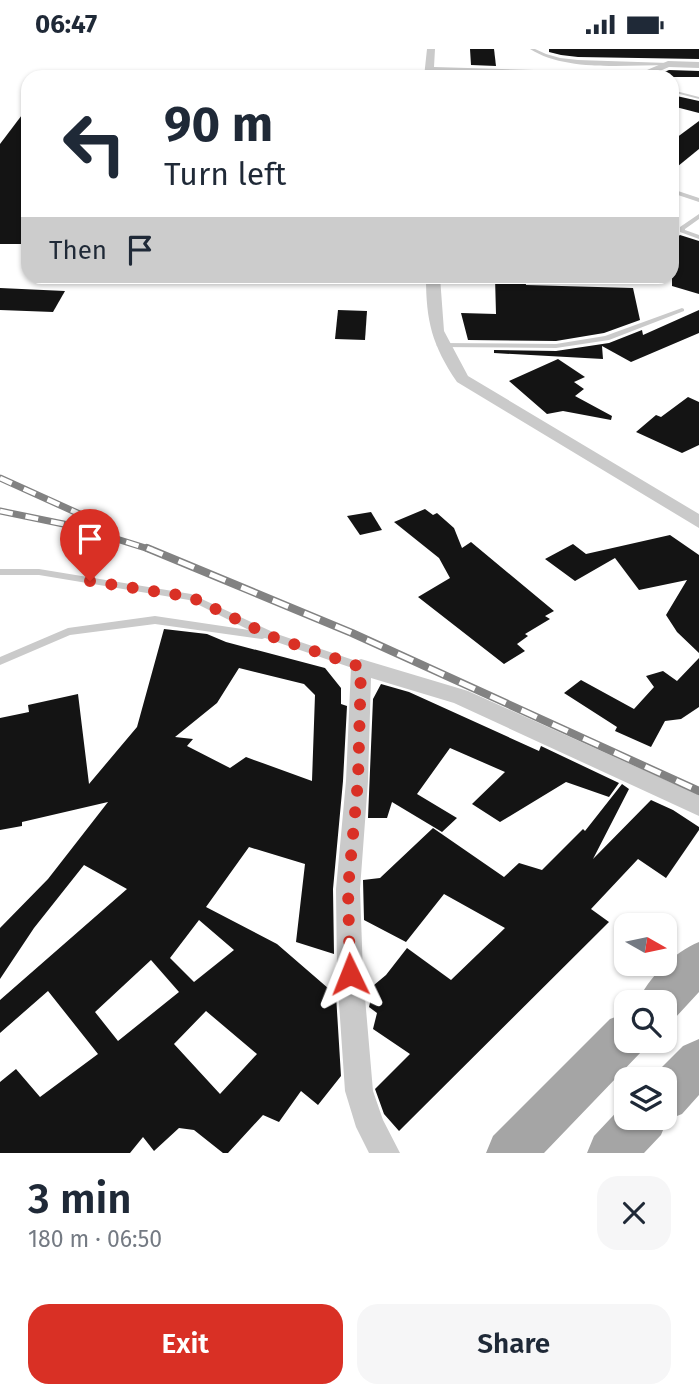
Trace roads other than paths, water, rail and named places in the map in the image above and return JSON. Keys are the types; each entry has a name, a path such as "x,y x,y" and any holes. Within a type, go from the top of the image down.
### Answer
{"main road":[{"path":"672,990 699,962"},
{"path":"510,1153 614,1047"},
{"path":"677,1085 699,1062"},
{"path":"611,1153 633,1130"}],"street":[{"path":"431,53 439,70"},
{"path":"656,70 668,64 699,65"},
{"path":"433,284 433,315 440,345 462,379 699,522"},
{"path":"385,1153 370,1127 359,1091 350,974 348,889 358,781 361,667 461,697 699,806"}],"lane":[{"path":"532,49 542,56 561,60 668,64"},
{"path":"679,93 699,98"},
{"path":"679,193 699,200"},
{"path":"699,216 682,228 682,231 699,237"},
{"path":"440,345 556,346 606,338 682,310"},
{"path":"0,572 39,572 191,597 273,637 361,667"},
{"path":"0,661 68,632 155,620 273,637"}],"railway":[{"path":"0,478 104,525"},
{"path":"0,511 78,527 151,550"},
{"path":"147,548 151,550"},
{"path":"151,550 352,633 699,791"}]}
